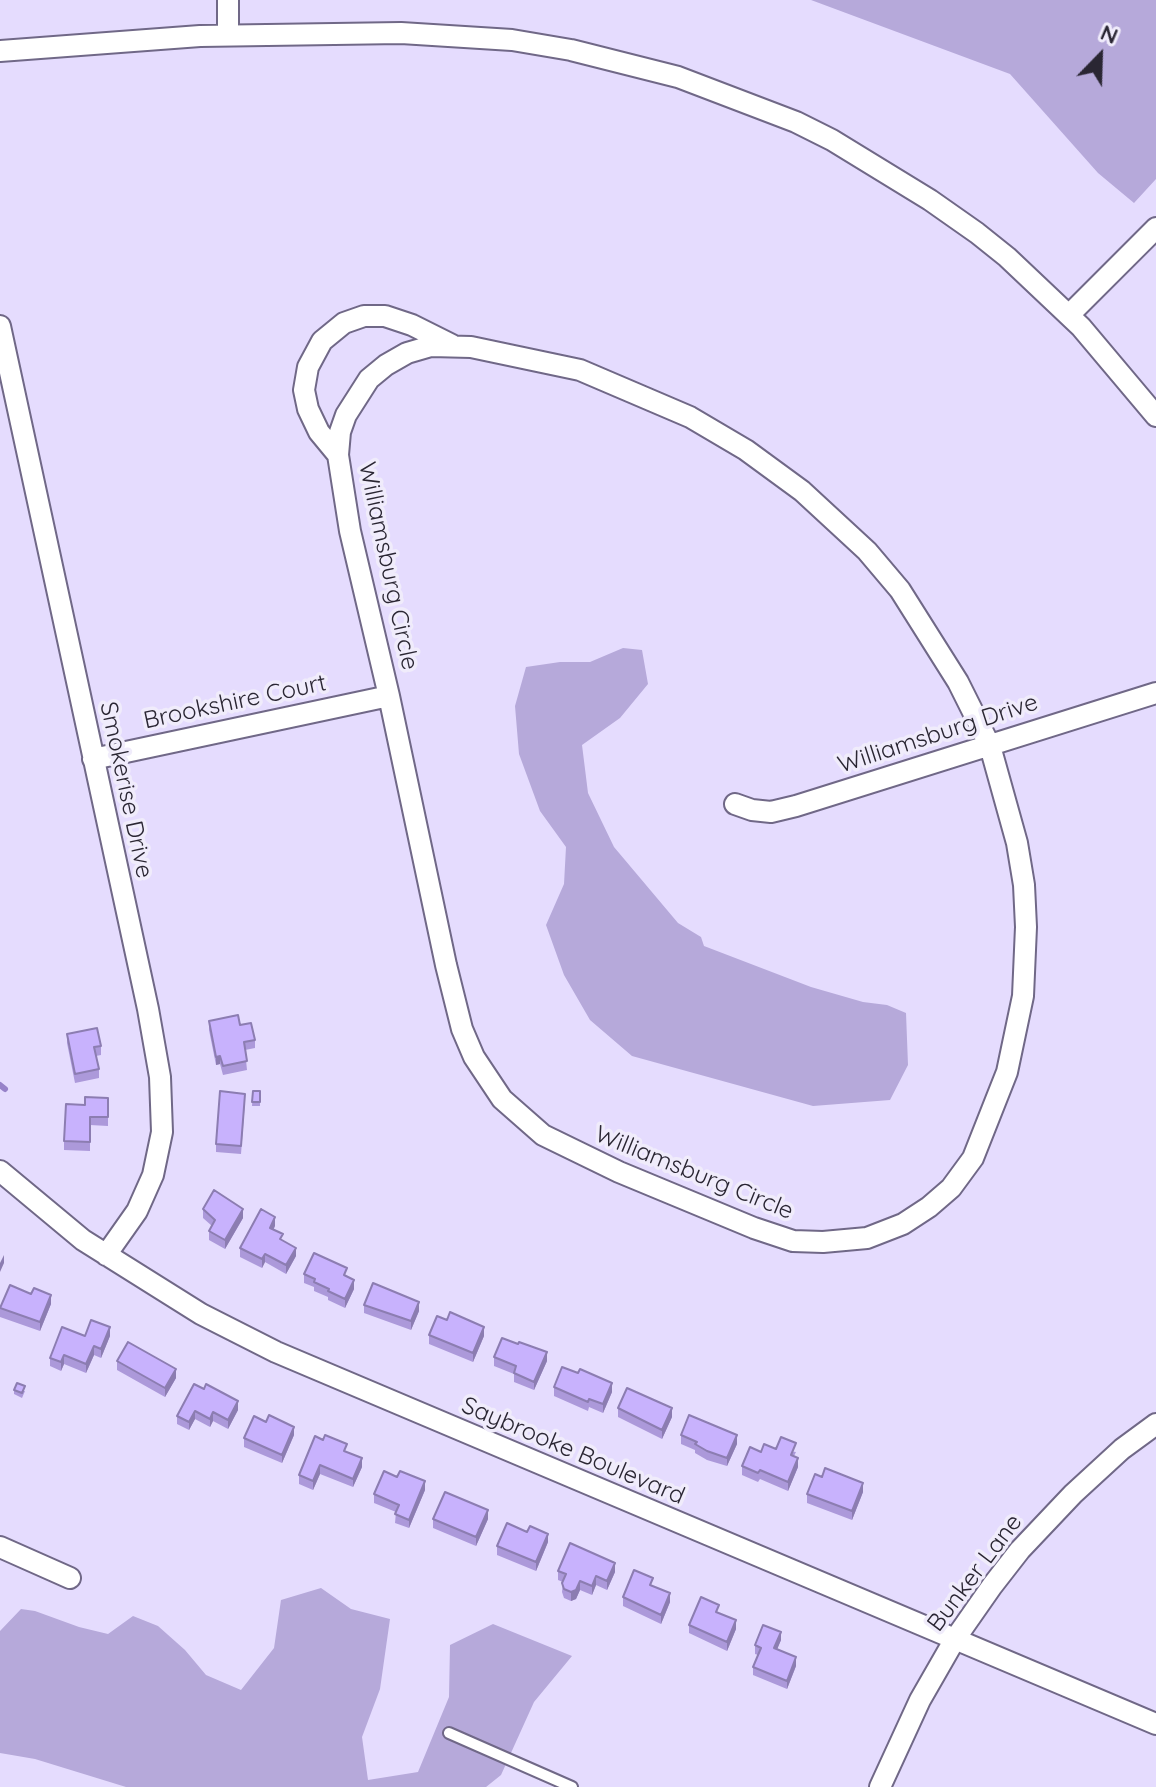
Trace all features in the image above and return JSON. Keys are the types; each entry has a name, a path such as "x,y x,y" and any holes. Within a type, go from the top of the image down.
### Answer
{"street":[{"path":"228,0 228,35"},
{"path":"0,51 228,35 460,35 571,50 678,77 796,122 868,160 977,233 1069,315 1156,416"},
{"path":"1069,315 1156,228"},
{"path":"338,455 319,432 308,409 304,390 308,367 322,341 344,323 364,316 385,316 412,325 454,346"},
{"name":"Smokerise Drive","path":"0,326 148,1009 163,1103 162,1132 153,1175 137,1211 106,1255"},
{"name":"Williamsburg Circle","path":"431,346 454,346 524,357 604,379 690,417 778,472 867,551 900,590 941,651 990,746 1017,843 1024,885 1026,927 1020,1011 1007,1072 973,1158 951,1188 903,1224 867,1238 838,1242 793,1241 754,1228 561,1146 524,1120 489,1082 474,1057 462,1029 350,531 338,455 340,432 346,415 369,379 407,353 431,346"},
{"name":"Williamsburg Drive","path":"735,804 771,812 796,806 1156,693"},
{"name":"Brookshire Court","path":"93,759 389,696"},
{"name":"Saybrooke Boulevard","path":"0,1171 72,1233 200,1313 276,1352 1156,1724"},
{"name":"Bunker Lane","path":"880,1787 920,1700 955,1639 992,1586 1038,1530 1122,1449 1156,1424"},
{"path":"0,1547 70,1578"}],"lane":[{"path":"449,1733 572,1787"}],"shaded area":[{"path":"811,0 1156,0 1156,179 1134,203 1098,173 1010,74"},
{"path":"623,648 642,650 648,684 620,718 582,745 588,793 614,847 678,923 701,937 704,946 811,987 863,1002 887,1005 906,1013 908,1065 890,1100 813,1106 632,1056 590,1020 564,975 546,925 564,884 566,847 540,811 519,754 515,706 526,667 590,662"},
{"path":"321,1588 351,1609 390,1619 380,1689 362,1737 368,1780 418,1772 449,1697 450,1645 493,1624 572,1656 534,1702 501,1775 486,1787 126,1787 35,1759 0,1753 0,1631 21,1609 108,1634 133,1616 158,1626 185,1650 206,1675 241,1690 274,1648 281,1600"}],"building":[{"path":"238,1015 240,1025 251,1023 255,1040 244,1042 247,1061 223,1066 220,1056 216,1057 209,1021"},
{"path":"97,1028 101,1046 94,1047 99,1069 75,1074 67,1034"},
{"path":"220,1091 245,1094 241,1146 216,1144"},
{"path":"253,1091 260,1091 260,1102 252,1102"},
{"path":"85,1097 108,1098 108,1117 90,1117 90,1142 64,1141 66,1104 85,1105"},
{"path":"214,1190 243,1209 225,1240 209,1231 215,1220 203,1209"},
{"path":"261,1209 275,1217 270,1228 283,1234 280,1239 296,1248 286,1265 265,1254 262,1259 240,1248"},
{"path":"314,1253 347,1268 344,1275 354,1280 345,1299 304,1274"},
{"path":"373,1283 419,1302 411,1321 364,1305"},
{"path":"10,1285 31,1294 34,1288 51,1295 40,1322 0,1308"},
{"path":"450,1312 484,1327 473,1353 429,1335 437,1316 447,1320"},
{"path":"91,1320 110,1327 101,1349 94,1346 86,1364 64,1355 61,1362 50,1358 62,1327 85,1336"},
{"path":"502,1338 547,1352 534,1382 514,1373 516,1366 494,1357"},
{"path":"128,1342 176,1369 165,1388 117,1361"},
{"path":"562,1367 578,1373 580,1369 612,1383 603,1404 589,1399 588,1402 554,1387"},
{"path":"17,1383 25,1386 22,1393 14,1390"},
{"path":"194,1384 204,1389 206,1384 238,1401 228,1420 213,1412 210,1419 195,1411 189,1422 177,1416"},
{"path":"627,1388 672,1408 662,1430 618,1408"},
{"path":"269,1415 294,1427 282,1455 244,1438 254,1416 266,1422"},
{"path":"689,1415 737,1435 727,1458 707,1451 695,1444 697,1442 681,1435"},
{"path":"325,1435 347,1444 344,1451 362,1458 353,1479 320,1465 313,1481 299,1475 315,1436 323,1440"},
{"path":"781,1437 796,1443 791,1455 798,1458 788,1482 742,1466 750,1447 761,1452 764,1444 776,1449"},
{"path":"825,1468 863,1483 852,1511 807,1494 815,1474 822,1477"},
{"path":"384,1471 397,1477 400,1471 425,1481 409,1520 395,1514 399,1505 374,1494"},
{"path":"445,1492 488,1510 476,1537 433,1519"},
{"path":"507,1523 527,1532 530,1526 548,1534 536,1562 497,1546"},
{"path":"570,1543 615,1563 607,1581 596,1576 592,1586 580,1581 576,1590 571,1592 564,1589 562,1583 566,1574 558,1571"},
{"path":"634,1570 653,1578 650,1585 670,1593 661,1615 623,1597"},
{"path":"701,1597 719,1605 716,1612 736,1620 727,1642 689,1625"},
{"path":"763,1625 781,1632 774,1648 796,1657 787,1681 753,1667 761,1648 755,1645"}],"waterway":[{"path":"0,1085 5,1089"}]}
